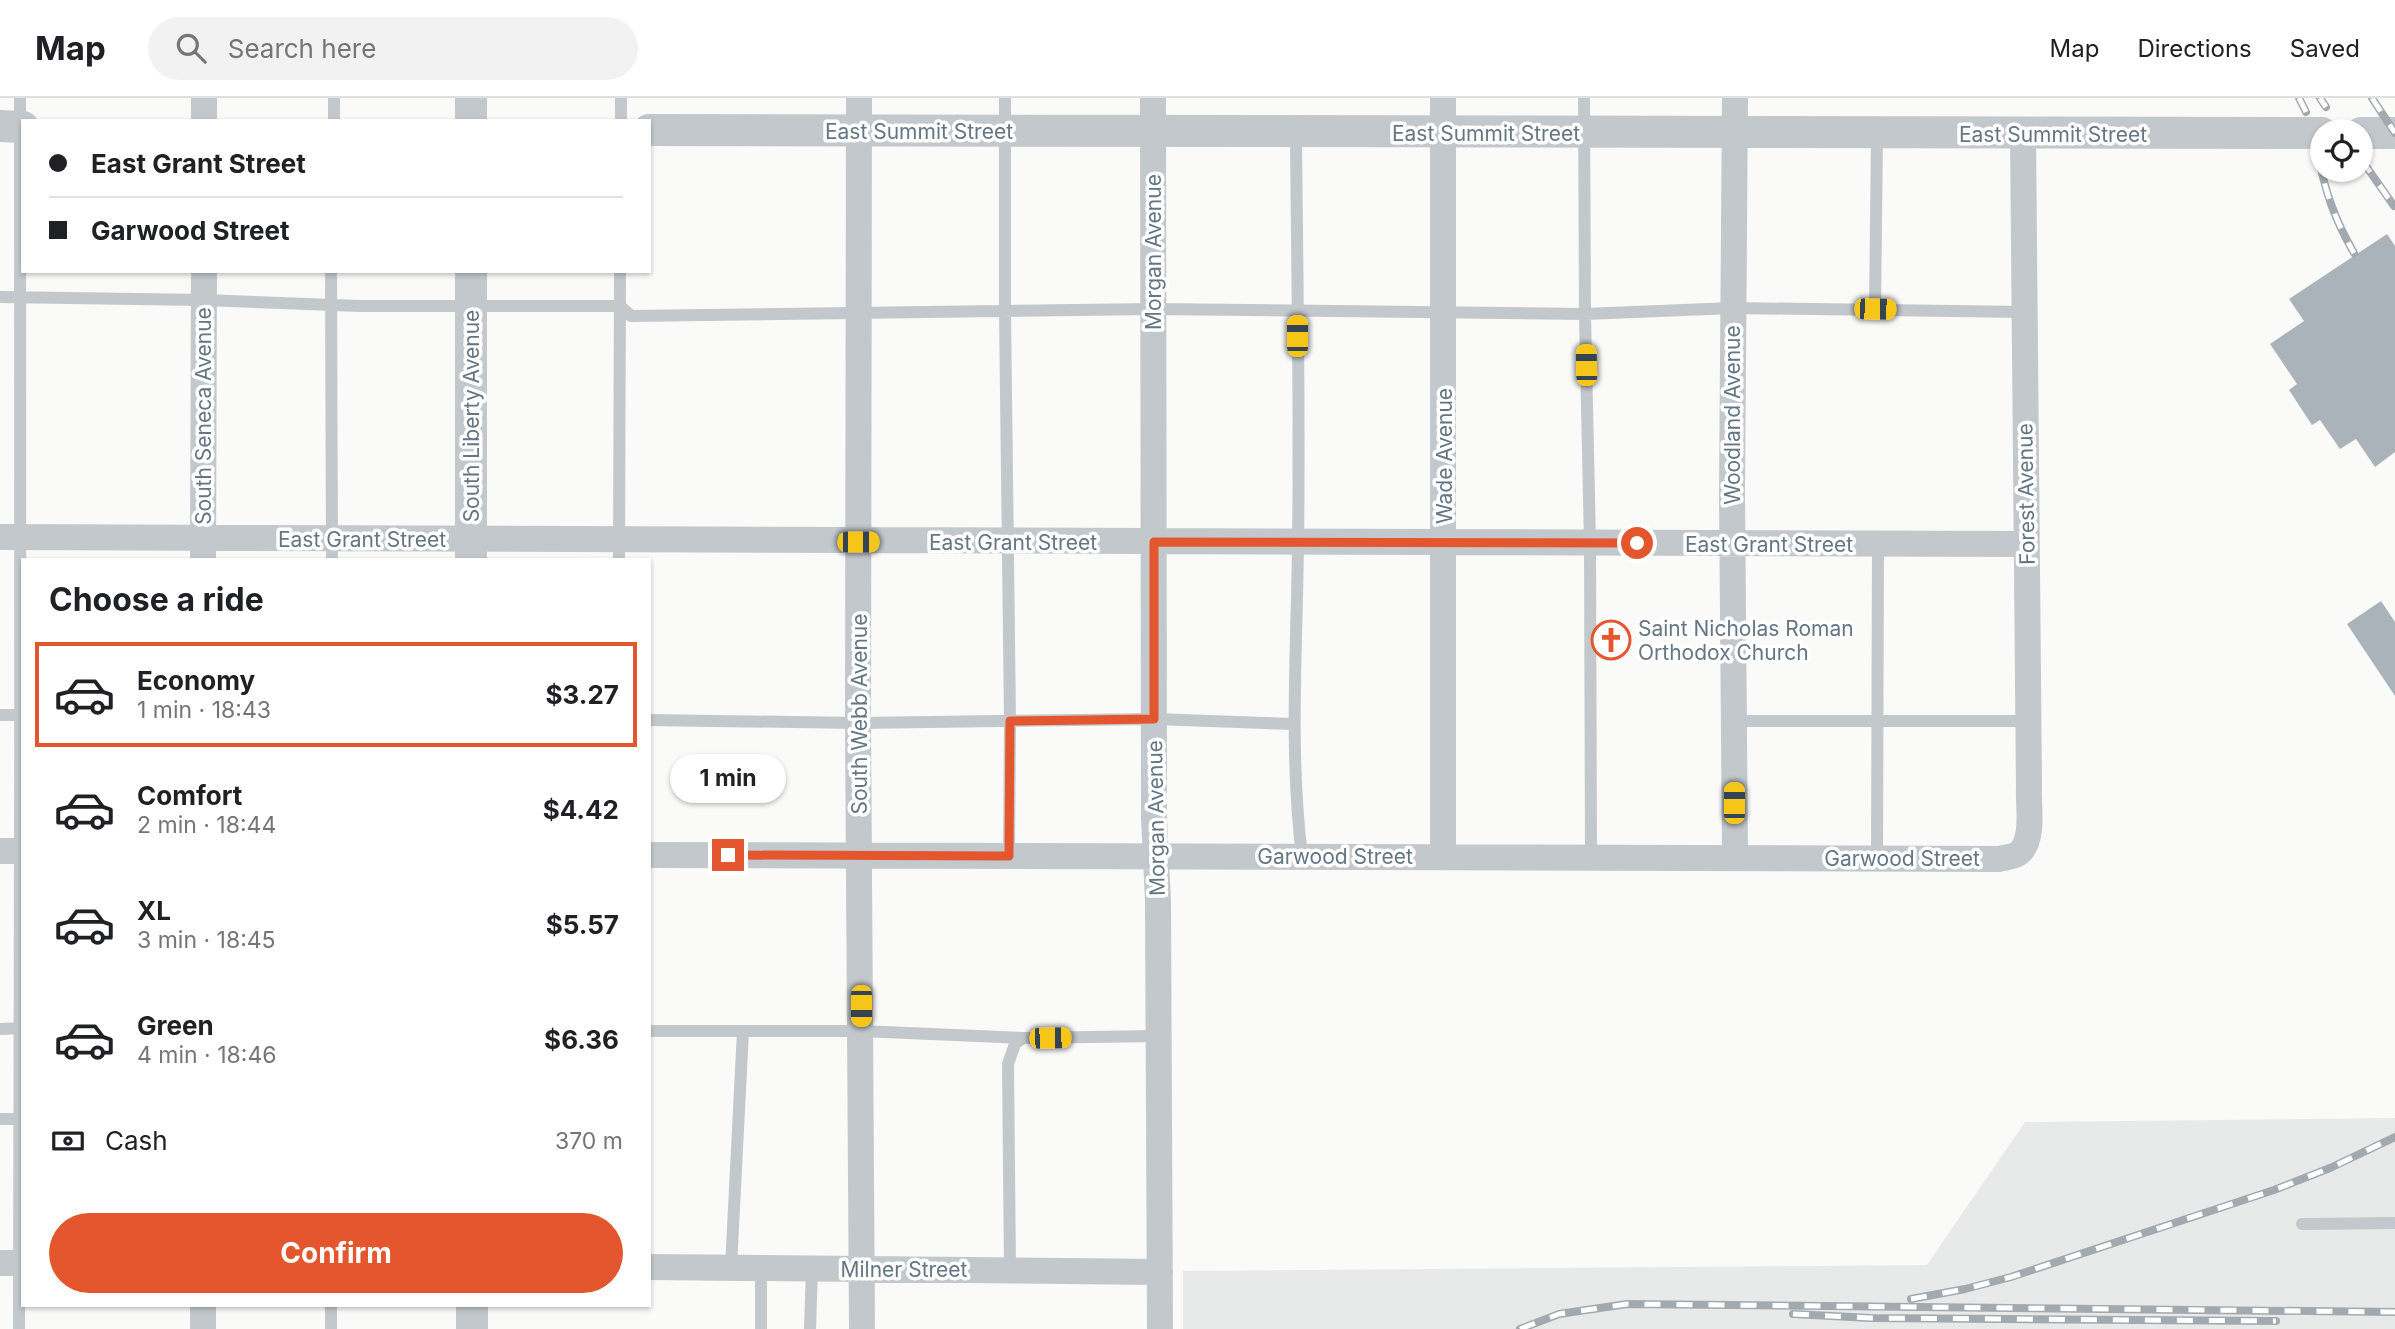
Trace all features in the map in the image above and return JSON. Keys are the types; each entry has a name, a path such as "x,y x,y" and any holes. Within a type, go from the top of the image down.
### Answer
{"street":[{"path":"204,98 204,119"},
{"path":"471,98 471,119"},
{"name":"South Webb Avenue","path":"859,98 858,723 862,1329"},
{"name":"Morgan Avenue","path":"1153,98 1154,719 1160,1329"},
{"name":"Wade Avenue","path":"1443,857 1444,98"},
{"name":"Woodland Avenue","path":"1734,857 1732,543 1735,98"},
{"name":"East Summit Street","path":"651,130 2310,133"},
{"path":"2373,133 2395,133"},
{"name":"Forest Avenue","path":"2020,852 2028,835 2023,134"},
{"name":"South Seneca Avenue","path":"203,550 204,273"},
{"name":"South Liberty Avenue","path":"471,273 471,550"},
{"name":"East Grant Street","path":"10,537 203,550 619,550 858,542 2026,544"},
{"path":"0,851 21,851"},
{"name":"Garwood Street","path":"651,855 1999,859 2020,852"},
{"name":"Milner Street","path":"651,1267 1160,1272"},
{"path":"203,1307 203,1329"},
{"path":"471,1307 472,1329"}],"lane":[{"path":"334,98 334,119"},
{"path":"621,98 621,119"},
{"path":"1005,98 1009,856"},
{"path":"1584,98 1591,857"},
{"path":"15,119 18,297 10,537 21,700"},
{"path":"1296,132 1298,543 1294,724 1296,797 1302,856"},
{"path":"1875,309 1877,134"},
{"path":"331,273 332,550"},
{"path":"619,550 620,273"},
{"path":"0,298 204,300 330,305 620,306 632,316 1154,309 1443,310 1585,314 1733,308 2024,312"},
{"path":"1877,858 1878,544"},
{"path":"0,715 21,715"},
{"path":"651,720 858,723 1154,719 1294,724"},
{"path":"1733,721 2028,722"},
{"path":"0,1029 21,1028"},
{"path":"651,1031 861,1031 1023,1038 1158,1036"},
{"path":"731,1267 743,1031"},
{"path":"1010,1270 1009,1064 1015,1044 1023,1038"},
{"path":"19,1329 14,1263 21,1074"},
{"path":"0,1119 20,1119"},
{"path":"2302,1224 2395,1223"},
{"path":"761,1268 761,1329"},
{"path":"810,1329 812,1268"},
{"path":"331,1307 331,1329"}],"shaded area":[{"path":"2395,1118 2395,1329 1183,1329 1183,1271 1927,1265 2025,1122"}],"building":[{"path":"2387,234 2395,246 2395,452 2375,467 2356,439 2340,449 2320,420 2312,425 2289,390 2297,384 2270,344 2304,321 2289,299"},
{"path":"2381,601 2395,622 2395,696 2347,624"}],"railway":[{"path":"2299,98 2306,112"},
{"path":"2320,98 2326,107"},
{"path":"2372,98 2395,133"},
{"path":"2373,176 2394,206"},
{"path":"2324,182 2341,229 2354,253"},
{"path":"1911,1299 2011,1277 2274,1190 2330,1168 2395,1137"},
{"path":"1520,1329 1559,1314 1627,1304 2395,1312"},
{"path":"1793,1314 1870,1318 2276,1321"}],"place":[{"name":"Saint Nicholas Roman Orthodox Church","path":"1611,640"}],"route":[{"path":"728,855 1009,856 1010,721 1154,719 1154,542 1637,543"}]}
